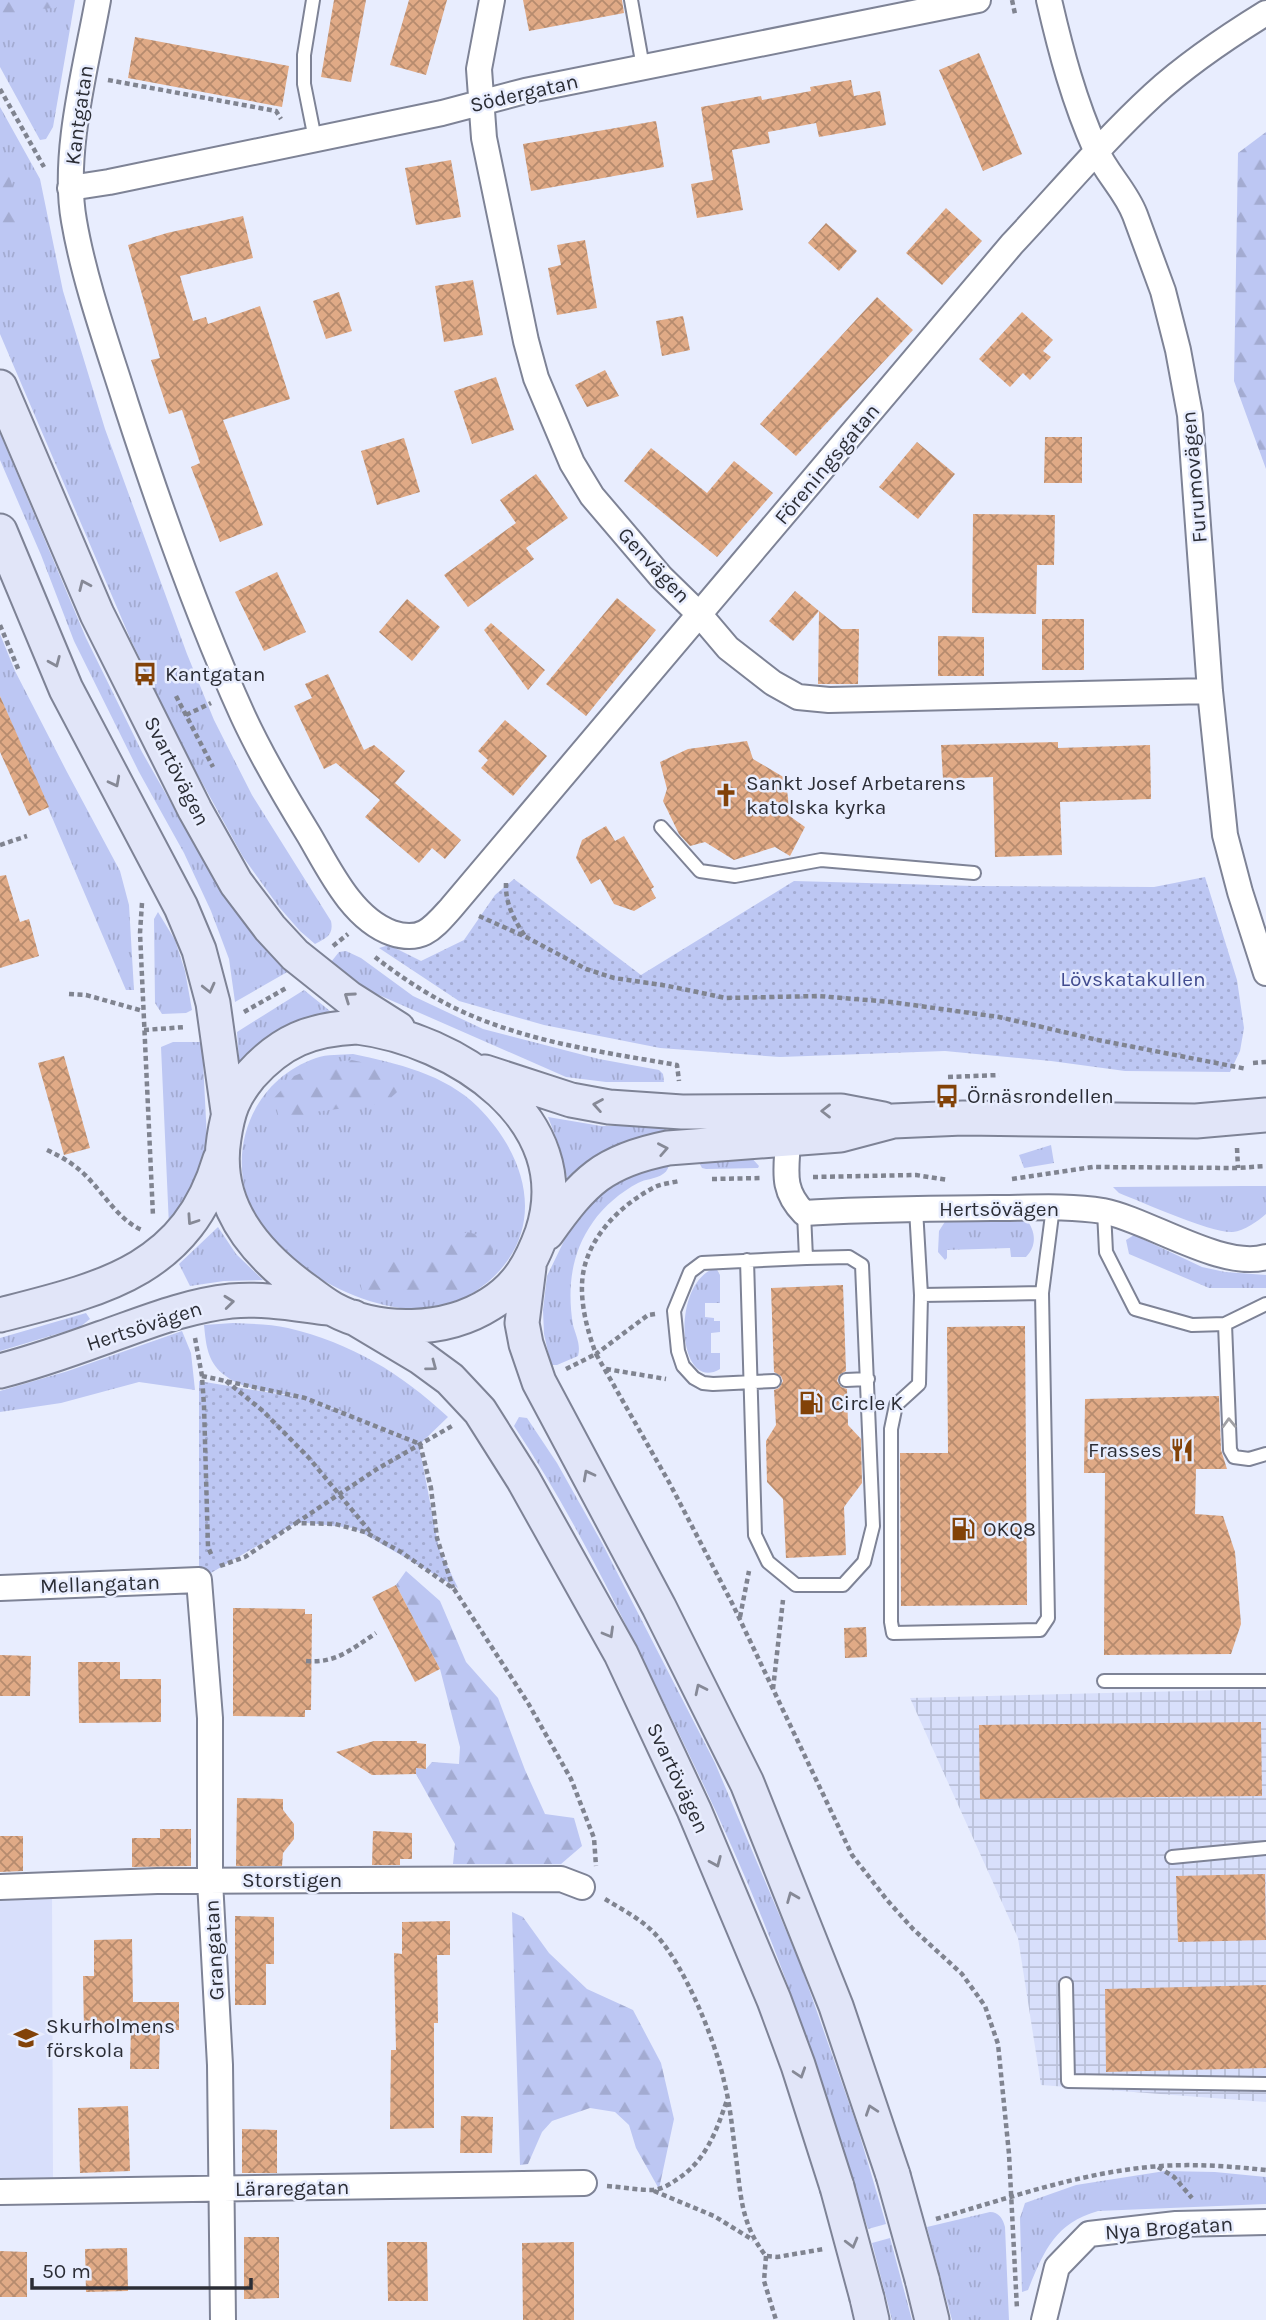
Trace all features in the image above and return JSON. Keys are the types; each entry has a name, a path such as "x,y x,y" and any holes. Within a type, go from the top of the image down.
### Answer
{"main road":[{"name":"Svartövägen","path":"0,387 97,614 195,810 236,883 270,929 310,968 349,998 444,1054"},
{"path":"0,531 66,689 181,907 199,950 213,1003 228,1111 220,1159 207,1197 192,1222 158,1244 117,1279 85,1292 0,1315"},
{"path":"228,1111 244,1084 275,1052 313,1032 327,1029 372,1029 412,1040 525,1086 571,1100 609,1107 682,1112 841,1111 893,1121"},
{"path":"444,1054 481,1074 513,1104 541,1146 549,1176 550,1200 533,1257 522,1323 526,1344 539,1382 659,1607 747,1783 836,2006 892,2175 932,2320"},
{"path":"220,1159 226,1194 238,1221 284,1275 343,1313 401,1326 430,1325 458,1320 497,1300 511,1289 573,1197 596,1174 642,1153 684,1146 840,1135 893,1121 963,1118 1196,1121 1266,1115"},
{"name":"Hertsövägen","path":"0,1371 186,1308 232,1301 262,1301 343,1313"},
{"name":"Svartövägen","path":"343,1313 420,1357 450,1379 480,1411 523,1479 621,1654 694,1810 774,2000 837,2187 869,2309"}],"street":[{"name":"Kantgatan","path":"98,0 72,150 70,188 82,258 145,463 200,612 243,716 280,786 347,896 379,927 410,936"},
{"name":"Genvägen","path":"492,0 479,69 484,138 536,378 558,434 592,496 661,577 700,615 728,648 773,683 798,697 829,701 1210,691"},
{"name":"Södergatan","path":"70,188 315,139 898,8 978,0"},
{"name":"Furumovägen","path":"1049,0 1064,65 1097,152 1130,203 1151,253 1178,350 1190,415 1210,691 1225,835 1266,973"},
{"name":"Föreningsgatan","path":"410,936 430,931 451,908 1012,244 1097,152 1154,94 1204,54 1266,13"},
{"path":"788,1139 787,1188 792,1201 804,1213"},
{"name":"Hertsövägen","path":"804,1213 880,1208 1053,1208 1104,1211 1222,1255 1258,1259 1266,1257"},
{"name":"Mellangatan","path":"0,1588 199,1580"},
{"name":"Grangatan","path":"199,1580 210,1718 210,1881 220,2065 223,2320"},
{"name":"Storstigen","path":"0,1888 210,1881 561,1879 582,1886"},
{"name":"Läraregatan","path":"0,2192 584,2183"},
{"name":"Nya Brogatan","path":"1044,2320 1057,2267 1089,2234 1176,2224 1266,2222"}],"lane":[{"path":"313,0 304,55 304,84 315,139"},
{"path":"631,0 643,67"},
{"path":"661,827 700,871 735,876 821,860 974,873"},
{"path":"916,1209 922,1295 919,1384 897,1405 891,1429 891,1622 893,1633 904,1634 1040,1630 1048,1618 1042,1293 1053,1208"},
{"path":"1104,1211 1106,1252 1135,1309 1192,1325 1225,1324 1266,1304"},
{"path":"804,1213 806,1258"},
{"path":"747,1260 750,1383 755,1535 768,1562 796,1585 843,1585 864,1562 873,1526 869,1379 862,1265 849,1257 747,1260 702,1263 690,1272 674,1311 678,1352 683,1366 694,1378 713,1384 750,1383 774,1381"},
{"path":"922,1295 1042,1293"},
{"path":"1225,1324 1230,1450 1234,1457 1249,1459 1266,1454"},
{"path":"846,1380 869,1379"},
{"path":"1104,1681 1266,1681"},
{"path":"1172,1857 1266,1847"},
{"path":"1066,1984 1068,2081 1266,2084"}],"path":[{"path":"1012,0 1015,14"},
{"path":"99,78 276,111 285,126"},
{"path":"0,89 33,144 47,174"},
{"path":"0,625 19,671"},
{"path":"175,694 213,766"},
{"path":"186,715 215,701"},
{"path":"0,845 27,836"},
{"path":"509,839 505,892 513,918 526,937"},
{"path":"142,901 140,933 144,1030 158,1244"},
{"path":"451,908 487,919 586,969 614,978 726,998 818,996 891,1002 999,1017 1097,1040 1247,1069"},
{"path":"344,923 358,941"},
{"path":"366,950 409,981 470,1015 524,1033 598,1051 677,1065 682,1112"},
{"path":"144,1030 215,1024 234,1018 284,990 310,968"},
{"path":"69,994 99,998 144,1012"},
{"path":"1253,1063 1266,1062"},
{"path":"948,1077 999,1075"},
{"path":"47,1150 66,1159 86,1175 135,1227 158,1244"},
{"path":"1009,1180 1093,1167 1266,1166"},
{"path":"699,1179 916,1175 952,1180"},
{"path":"686,1179 655,1186 622,1208 599,1235 587,1256 582,1276 585,1319 596,1354 670,1484 739,1618 852,1855 913,1929 962,1974 985,2006 998,2044 1012,2197 1018,2320"},
{"path":"186,1308 193,1326 202,1376 208,1547 216,1566 228,1565 246,1557 420,1444 480,1411"},
{"path":"539,1382 596,1354 648,1315 674,1311"},
{"path":"605,1369 668,1379 694,1378"},
{"path":"202,1376 305,1398 420,1444"},
{"path":"226,1381 263,1411 340,1494 377,1539"},
{"path":"420,1444 431,1488 437,1538 454,1589 528,1703 572,1779 593,1838 597,1864 595,1873 582,1886 637,1918 657,1936 682,1970 717,2055 728,2099 747,2225 753,2240 766,2256 764,2281 776,2320"},
{"path":"296,1523 335,1524 365,1532 424,1567 454,1589"},
{"path":"739,1618 746,1581 759,1544"},
{"path":"774,1690 786,1577"},
{"path":"306,1661 322,1663 331,1660 376,1633"},
{"path":"653,2190 668,2186 686,2174 702,2158 715,2135 728,2099"},
{"path":"925,2222 1081,2179 1157,2166 1212,2165 1266,2170"},
{"path":"1157,2166 1174,2177 1188,2192 1209,2223"},
{"path":"584,2183 653,2190 713,2216 753,2240"},
{"path":"766,2256 777,2257 833,2247"}],"shaded area":[{"path":"1266,1689 1266,2102 1041,2085 1018,1938 910,1698"},
{"name":"Skurholmens förskola","path":"52,1886 53,2188 0,2190 0,1888"}],"green space":[{"path":"0,0 75,0 53,127 46,139 40,140 0,67"},
{"path":"0,0 54,0 56,8 23,10 1,24"},
{"path":"0,107 40,179 63,291 105,429 187,654 214,720 252,795 331,921 330,933 315,944 279,907 243,857 182,746 130,638 0,334"},
{"path":"1266,132 1266,469 1234,381 1238,153"},
{"path":"0,155 9,174 25,233 0,252"},
{"path":"0,433 86,638 142,752 225,898 248,928 289,971 235,1002 229,959 211,911 184,853 139,772 74,641 0,460"},
{"path":"0,634 15,671 120,871 129,905 134,990 126,990 0,696"},
{"name":"Lövskatakullen","path":"1205,877 1237,980 1244,1028 1240,1051 1230,1072 1125,1071 945,1051 780,1057 660,1048 544,1025 459,1001 379,948 389,945 421,961 464,940 495,895 514,879 641,975 794,881 1154,887"},
{"path":"158,912 175,940 185,971 192,1010 186,1013 162,1014 155,1003 154,919"},
{"path":"346,951 361,958 413,996 483,1029 599,1059 659,1070 663,1074 664,1082 606,1082 566,1077 372,992 331,962 339,952"},
{"path":"304,990 330,1011 281,1029 239,1061 237,1032"},
{"path":"173,1042 202,1042 207,1139 200,1180 169,1226 161,1047"},
{"path":"353,1054 386,1061 451,1086 478,1107 495,1127 509,1148 519,1171 524,1194 524,1217 519,1240 507,1262 488,1282 454,1303 418,1309 392,1307 337,1288 289,1257 270,1238 256,1218 246,1195 242,1171 243,1147 248,1124 259,1103 274,1084 293,1069 320,1057"},
{"path":"352,1060 396,1070 406,1084 385,1103 314,1112 297,1121 279,1118 274,1098 294,1076 326,1063"},
{"path":"548,1117 601,1126 666,1126 667,1138 609,1151 567,1178 560,1148"},
{"path":"1051,1145 1054,1163 1024,1168 1019,1155"},
{"path":"695,1155 749,1155 759,1166 706,1169 702,1168"},
{"path":"670,1160 663,1174 638,1183 613,1200 597,1216 586,1234 575,1258 570,1298 573,1325 579,1344 578,1356 551,1365 544,1334 543,1310 547,1276 578,1212 610,1180"},
{"path":"1266,1186 1266,1214 1246,1228 1233,1232 1177,1217 1119,1193 1113,1187"},
{"path":"1026,1219 1034,1238 1030,1253 1026,1257 1011,1257 1010,1248 947,1250 945,1260 938,1252 939,1231 946,1220"},
{"path":"218,1227 236,1254 263,1280 224,1281 190,1286 179,1264"},
{"path":"467,1232 491,1238 495,1266 471,1289 425,1296 400,1289 383,1295 362,1291 359,1276 380,1261 411,1262"},
{"path":"1134,1235 1202,1267 1225,1272 1266,1275 1266,1288 1209,1288 1129,1254 1126,1240"},
{"path":"716,1268 720,1275 720,1303 705,1303 705,1317 720,1321 720,1332 711,1333 711,1353 720,1353 720,1369 706,1373 695,1366 688,1352 686,1313 691,1293 701,1277"},
{"path":"86,1313 90,1319 80,1327 0,1351 0,1338"},
{"path":"233,1323 288,1328 354,1351 393,1373 448,1417 419,1445 319,1404 242,1385 223,1374 210,1358 204,1325"},
{"path":"182,1331 191,1353 195,1390 139,1382 61,1403 0,1412 0,1391 68,1371"},
{"path":"199,1381 302,1398 358,1418 419,1445 439,1549 458,1588 354,1528 298,1522 199,1580"},
{"path":"519,1417 527,1418 557,1463 602,1543 715,1763 801,1966 857,2126 886,2224 868,2229 805,2034 737,1858 605,1584 571,1519 514,1426"},
{"path":"406,1571 440,1601 466,1662 498,1698 545,1814 574,1818 582,1846 561,1864 453,1864 455,1844 416,1774 416,1768 426,1769 432,1762 459,1764 460,1747 440,1669 396,1585"},
{"path":"512,1912 523,1917 549,1953 587,1989 633,2010 661,2063 674,2119 659,2189 636,2148 629,2125 615,2112 590,2108 552,2121 542,2132 528,2164 520,2165"},
{"path":"1165,2171 1266,2177 1266,2204 1098,2211 1083,2216 1053,2240 1028,2290 1022,2292 1020,2218 1025,2203 1076,2185"},
{"path":"990,2212 1000,2216 1005,2227 1009,2320 952,2320 927,2227"},
{"path":"890,2238 912,2320 892,2320 872,2243"}],"building":[{"path":"334,0 366,0 351,82 321,77"},
{"path":"409,0 447,0 426,75 390,65"},
{"path":"523,0 622,0 624,13 529,31"},
{"path":"135,37 289,66 282,107 128,78"},
{"path":"979,53 1022,154 983,171 939,70"},
{"path":"851,80 854,96 880,91 886,125 819,137 816,123 768,132 770,143 732,150 743,210 697,218 691,184 713,180 701,107 761,96 762,100 811,91 810,87"},
{"path":"656,121 664,167 531,191 523,144"},
{"path":"451,160 461,217 416,225 405,168"},
{"path":"946,208 982,241 942,285 906,253"},
{"path":"243,216 253,258 180,276 193,321 206,317 208,324 260,306 290,399 223,420 263,525 220,542 191,467 200,463 182,410 169,414 151,360 160,358 128,245"},
{"path":"826,223 857,251 839,271 808,243"},
{"path":"585,240 597,308 557,315 548,268 561,265 557,245"},
{"path":"473,280 483,335 444,342 435,286"},
{"path":"339,292 352,331 326,339 313,301"},
{"path":"877,297 913,330 796,456 760,424"},
{"path":"1022,312 1053,340 1043,351 1051,357 1030,380 1023,373 1010,387 979,359"},
{"path":"683,316 690,350 662,356 656,321"},
{"path":"605,370 619,396 587,407 575,385"},
{"path":"496,377 514,430 472,444 454,391"},
{"path":"1045,437 1082,437 1082,483 1044,483"},
{"path":"404,438 420,492 377,505 361,451"},
{"path":"917,442 955,474 918,519 879,487"},
{"path":"651,448 707,493 734,461 773,493 717,557 624,481"},
{"path":"536,474 568,518 526,548 534,559 468,607 444,575 516,523 500,500"},
{"path":"973,514 1055,515 1054,565 1037,565 1036,614 972,613"},
{"path":"277,572 306,632 264,651 235,592"},
{"path":"795,591 819,611 793,641 769,621"},
{"path":"617,598 656,630 586,716 546,684"},
{"path":"407,599 440,627 412,661 379,632"},
{"path":"819,611 841,629 859,629 858,684 818,684"},
{"path":"1042,619 1084,619 1084,670 1042,670"},
{"path":"491,623 545,670 528,690 484,630"},
{"path":"938,636 984,637 984,676 938,676"},
{"path":"328,674 364,750 374,745 405,771 395,783 461,840 445,859 432,848 419,863 365,817 380,800 336,763 324,769 294,706 312,698 305,684"},
{"path":"0,696 49,807 29,816 0,752"},
{"path":"505,720 547,756 513,796 481,768 488,760 478,751"},
{"name":"Sankt Josef Arbetarens katolska kyrka","path":"747,741 753,759 785,778 791,817 805,827 790,856 775,847 734,860 705,842 690,846 679,834 663,801 667,789 660,762 688,749"},
{"path":"1058,742 1058,748 1150,745 1151,799 1060,802 1062,855 995,857 993,777 943,779 941,745"},
{"path":"606,826 615,841 624,836 654,887 651,889 656,898 634,911 614,904 600,879 591,884 576,858 582,840"},
{"path":"6,875 20,922 29,919 39,956 0,968 0,876"},
{"path":"64,1056 90,1148 64,1155 38,1063"},
{"name":"Circle K","path":"843,1285 846,1371 839,1375 837,1381 841,1387 847,1389 848,1425 861,1439 862,1483 844,1507 846,1555 786,1558 783,1499 767,1482 766,1441 776,1425 774,1390 779,1388 783,1381 781,1376 774,1372 771,1288"},
{"name":"OKQ8","path":"1025,1326 1027,1605 901,1606 900,1453 948,1453 947,1327"},
{"path":"1219,1396 1221,1450 1227,1469 1196,1469 1195,1514 1223,1516 1235,1552 1241,1624 1231,1654 1104,1655 1105,1473 1084,1473 1085,1399"},
{"path":"396,1585 440,1669 415,1682 372,1597"},
{"path":"233,1608 305,1609 305,1614 312,1614 311,1710 305,1710 305,1717 233,1716"},
{"path":"866,1627 867,1657 845,1658 844,1628"},
{"path":"0,1655 31,1656 30,1696 0,1696"},
{"path":"78,1662 120,1662 120,1679 161,1679 161,1722 79,1723"},
{"path":"1261,1722 1262,1796 980,1799 979,1725"},
{"path":"374,1741 417,1741 426,1744 426,1769 416,1768 416,1774 372,1775 336,1752"},
{"path":"237,1798 283,1799 283,1810 294,1824 294,1839 283,1853 282,1866 236,1866"},
{"path":"160,1829 191,1829 191,1866 132,1867 132,1838 160,1838"},
{"path":"373,1831 412,1833 412,1859 400,1859 400,1865 372,1865"},
{"path":"0,1836 23,1836 23,1871 0,1872"},
{"path":"1265,1874 1266,1940 1178,1942 1176,1876"},
{"path":"235,1916 274,1917 274,1964 266,1964 266,2005 235,2005"},
{"path":"450,1921 450,1955 437,1955 438,2023 434,2023 434,2128 390,2129 391,2050 396,2050 394,1953 402,1954 402,1922"},
{"path":"132,1939 133,2002 179,2002 179,2030 160,2030 159,2069 130,2069 131,2027 84,2029 83,1976 94,1976 94,1940"},
{"path":"1266,1985 1266,2068 1106,2072 1105,1989"},
{"path":"128,2106 130,2171 80,2173 78,2108"},
{"path":"461,2116 493,2117 492,2153 460,2153"},
{"path":"242,2129 277,2130 277,2173 242,2173"},
{"path":"244,2237 279,2237 279,2298 244,2299"},
{"path":"387,2242 427,2242 428,2301 388,2301"},
{"path":"574,2242 574,2320 523,2320 522,2243"},
{"path":"127,2248 128,2291 86,2292 85,2249"},
{"path":"0,2251 27,2252 27,2297 0,2297"}],"place":[{"name":"Kantgatan","path":"145,674"},
{"name":"Sankt Josef Arbetarens katolska kyrka","path":"726,795"},
{"name":"Örnäsrondellen","path":"947,1096"},
{"name":"Circle K","path":"811,1403"},
{"name":"Frasses","path":"1182,1450"},
{"name":"OKQ8","path":"963,1529"},
{"name":"Skurholmens förskola","path":"26,2038"}]}
